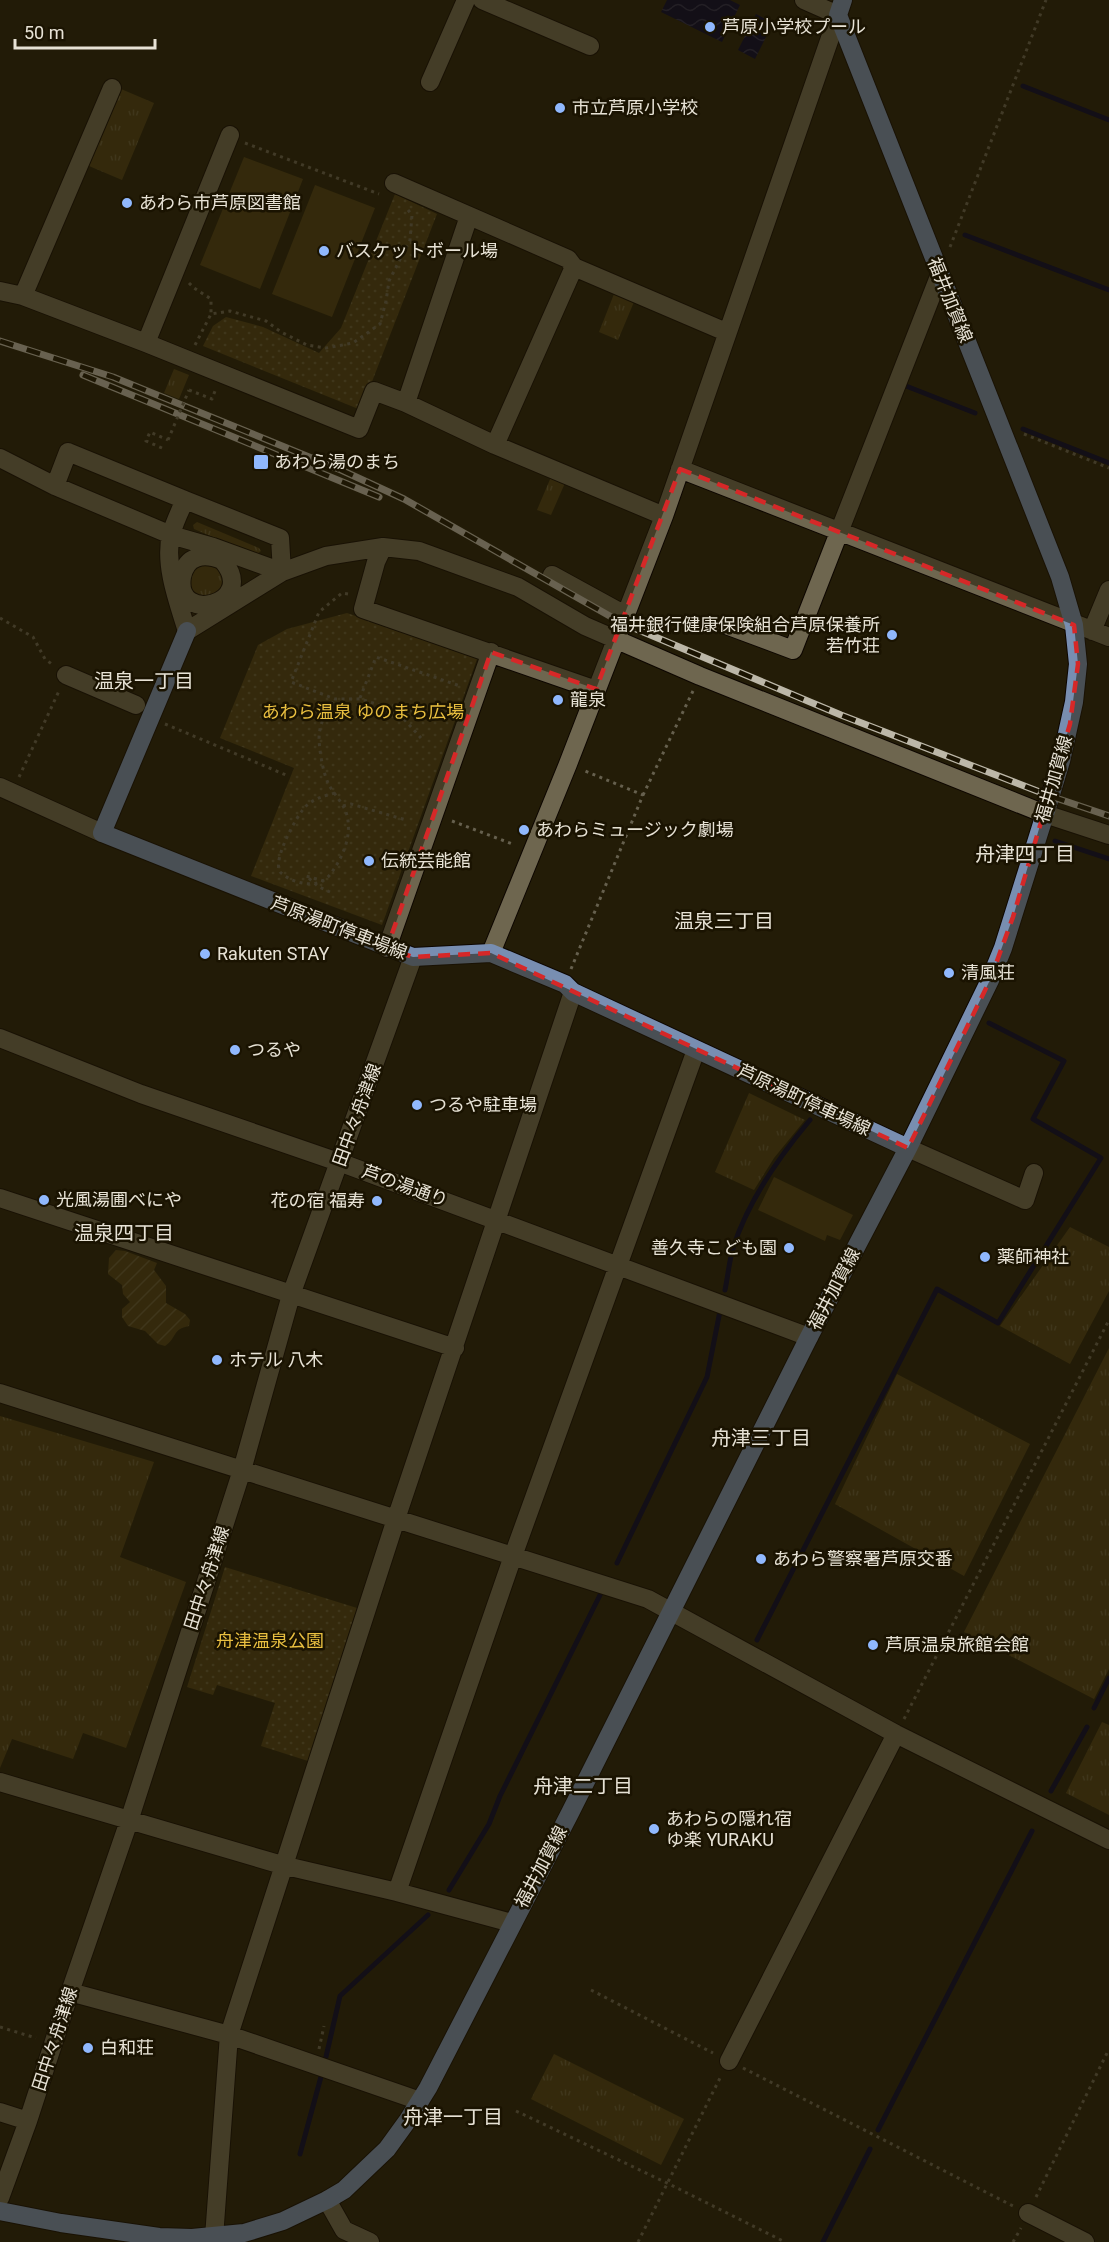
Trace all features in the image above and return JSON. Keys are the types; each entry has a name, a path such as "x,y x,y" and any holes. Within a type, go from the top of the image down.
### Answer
{"main road":[{"name":"福井加賀線","path":"0,2211 129,2234 213,2239 283,2221 327,2200 344,2190 379,2158 395,2139 420,2101 809,1337 908,1148 1003,948 1061,760 1074,702 1078,664 1074,625 1060,577 940,274 840,8"},
{"path":"102,833 187,631"},
{"name":"芦原湯町停車場線","path":"102,833 413,957 491,953 908,1148"}],"street":[{"path":"430,82 466,0"},
{"path":"482,0 590,46"},
{"path":"491,953 568,764 664,516 840,8 804,0"},
{"path":"23,296 112,88"},
{"path":"146,343 233,137"},
{"path":"394,183 568,258 574,267 726,332"},
{"path":"406,403 470,216"},
{"path":"495,445 574,267"},
{"path":"726,625 793,650 940,274"},
{"path":"0,291 23,296 146,343 359,429 374,390 495,445 664,516"},
{"path":"55,486 68,452 280,538 282,573"},
{"path":"0,458 55,486 216,554 282,573"},
{"path":"680,469 1101,634 1109,590"},
{"path":"185,500 171,535 187,631 224,603 282,573 326,556 383,547 418,551 518,587 585,626 700,676 1045,814 1109,835"},
{"path":"383,547 375,562 363,609 596,690"},
{"path":"178,584 187,564 192,559 216,554"},
{"path":"216,554 229,570 232,579 224,603"},
{"path":"552,575 625,615"},
{"path":"178,584 196,603 207,606 224,603"},
{"path":"387,948 491,652"},
{"path":"66,675 136,705"},
{"path":"6,790 102,833"},
{"name":"田中々舟津線","path":"0,2198 129,1821 242,1470 291,1295 413,957"},
{"path":"213,2239 229,2035 282,1865 455,1348 569,988"},
{"name":"芦の湯通り","path":"0,1038 141,1094 340,1162 809,1337"},
{"path":"398,1892 513,1556 696,1050"},
{"path":"908,1148 1024,1200 1034,1173"},
{"path":"0,1198 455,1348"},
{"path":"0,1393 648,1599 896,1734 1109,1840"},
{"path":"729,2061 896,1734"},
{"path":"0,1782 282,1865 398,1892 512,1923"},
{"path":"70,1992 229,2035 420,2101"},
{"path":"0,2112 28,2121"},
{"path":"327,2200 342,2236 370,2242"},
{"path":"1028,2213 1085,2242"}],"path":[{"path":"940,274 1046,0"},
{"path":"233,137 379,194"},
{"path":"211,314 230,311 266,321 281,332 307,345 326,348 353,343 380,324 389,281 410,240 412,215 406,209"},
{"path":"188,281 210,299 211,314 201,331 189,361"},
{"path":"162,448 146,441 150,432 168,440 189,390 212,399 216,391"},
{"path":"1014,430 1109,468"},
{"path":"367,596 342,593 319,612 291,682 335,699 360,699 383,706 402,717 421,738"},
{"path":"0,618 33,637 45,659 66,675 6,790"},
{"path":"360,699 376,657 460,686 457,694"},
{"path":"569,988 643,795 700,676"},
{"path":"335,699 323,716 319,737 328,783 335,793 343,806 348,823 345,849 326,881 318,884 291,880 280,872 278,864 290,829 305,807 316,798 335,793"},
{"path":"164,723 286,775"},
{"path":"568,764 643,795"},
{"path":"343,806 351,804 402,821 406,820"},
{"path":"433,813 520,847"},
{"path":"326,881 306,876 319,887 330,892"},
{"path":"896,1734 1109,1320"},
{"path":"591,1990 1028,2213 1109,2049"},
{"path":"0,2027 53,2044"},
{"path":"638,2242 729,2061"},
{"path":"516,2110 785,2242"}],"highlighted area":[{"path":"680,469 1074,625 1078,664 1070,724 1013,917 990,980 908,1148 491,953 413,957 387,948 491,652 596,689"}],"green space":[{"path":"121,89 154,103 122,180 89,166"},
{"name":"バスケットボール場","path":"244,157 303,179 260,289 200,265"},
{"name":"バスケットボール場","path":"315,185 375,208 332,317 272,294"},
{"path":"395,194 437,214 361,410 203,346 213,326 226,317 263,327 319,353 341,328"},
{"path":"614,294 634,302 618,340 599,332"},
{"path":"174,369 189,375 179,399 164,393"},
{"path":"551,477 565,483 551,515 537,510"},
{"path":"197,522 259,548 261,551 256,555 194,529 193,525"},
{"path":"206,565 218,569 222,581 218,593 206,597 194,593 190,581 194,569"},
{"name":"あわら温泉 ゆのまち広場","path":"347,613 477,659 382,925 251,876 294,768 220,738 258,645 287,629"},
{"path":"749,1093 805,1120 774,1158 754,1190 715,1172"},
{"path":"774,1177 853,1215 840,1240 827,1235 825,1241 758,1210"},
{"path":"1070,1227 1109,1247 1109,1291 1070,1364 1000,1326"},
{"path":"116,1250 157,1263 154,1270 166,1286 166,1303 185,1314 190,1320 189,1326 180,1329 165,1346 158,1344 145,1331 128,1326 122,1317 122,1309 130,1302 123,1294 122,1285 108,1274 109,1258"},
{"path":"1109,1348 1109,1669 1094,1699 964,1632"},
{"path":"897,1374 1030,1444 964,1576 835,1504"},
{"path":"0,1416 154,1462 120,1557 186,1582 126,1748 83,1733 73,1759 12,1739 0,1768"},
{"name":"舟津温泉公園","path":"225,1567 357,1608 308,1761 261,1746 275,1703 217,1685 213,1695 187,1687"},
{"path":"1102,1722 1109,1725 1109,1815 1066,1793"},
{"path":"554,2054 684,2119 661,2165 531,2099"}],"water":[{"name":"芦原小学校プール","path":"667,0 730,0 740,5 722,42 661,12"},
{"name":"芦原小学校プール","path":"756,14 773,23 755,59 738,50"}],"waterway":[{"path":"1023,86 1109,120"},
{"path":"965,235 1109,290"},
{"path":"906,386 975,413"},
{"path":"1023,429 1109,463"},
{"path":"1055,841 1109,859"},
{"path":"757,1640 937,1289 998,1323 1101,1158 1033,1119 1064,1061 989,1023"},
{"path":"725,1290 730,1258 747,1214 776,1165 810,1120"},
{"path":"617,1563 707,1377 720,1311"},
{"path":"449,1890 489,1824 500,1796 603,1589"},
{"path":"1094,1708 1109,1678"},
{"path":"1051,1791 1087,1727"},
{"path":"878,2130 1032,1831"},
{"path":"325,2061 340,1996 428,1915"},
{"path":"300,2154 322,2073"},
{"path":"823,2242 870,2149"}],"railway":[{"path":"0,341 113,377 341,470 404,499 622,623 841,715 1050,796 1109,816"},
{"path":"83,375 379,497"}],"place":[{"name":"芦原小学校プール","path":"710,27"},
{"name":"市立芦原小学校","path":"560,108"},
{"name":"あわら市芦原図書館","path":"127,203"},
{"name":"バスケットボール場","path":"324,251"},
{"name":"あわら湯のまち","path":"261,462"},
{"name":"福井銀行健康保険組合芦原保養所 若竹荘","path":"892,635"},
{"name":"龍泉","path":"558,700"},
{"name":"あわらミュージック劇場","path":"524,830"},
{"name":"伝統芸能館","path":"369,861"},
{"name":"Rakuten STAY","path":"205,954"},
{"name":"清風荘","path":"949,973"},
{"name":"つるや","path":"235,1050"},
{"name":"つるや駐車場","path":"417,1105"},
{"name":"光風湯圃べにや","path":"44,1200"},
{"name":"花の宿 福寿","path":"377,1201"},
{"name":"善久寺こども園","path":"789,1248"},
{"name":"薬師神社","path":"985,1257"},
{"name":"ホテル 八木","path":"217,1360"},
{"name":"あわら警察署芦原交番","path":"761,1559"},
{"name":"芦原温泉旅館会館","path":"873,1645"},
{"name":"あわらの隠れ宿 ゆ楽 YURAKU","path":"654,1829"},
{"name":"白和荘","path":"88,2048"}],"district":[{"name":"温泉一丁目","path":"144,681"},
{"name":"舟津四丁目","path":"1025,854"},
{"name":"温泉三丁目","path":"724,921"},
{"name":"温泉四丁目","path":"124,1233"},
{"name":"舟津三丁目","path":"761,1438"},
{"name":"舟津二丁目","path":"583,1786"},
{"name":"舟津一丁目","path":"453,2117"}]}
